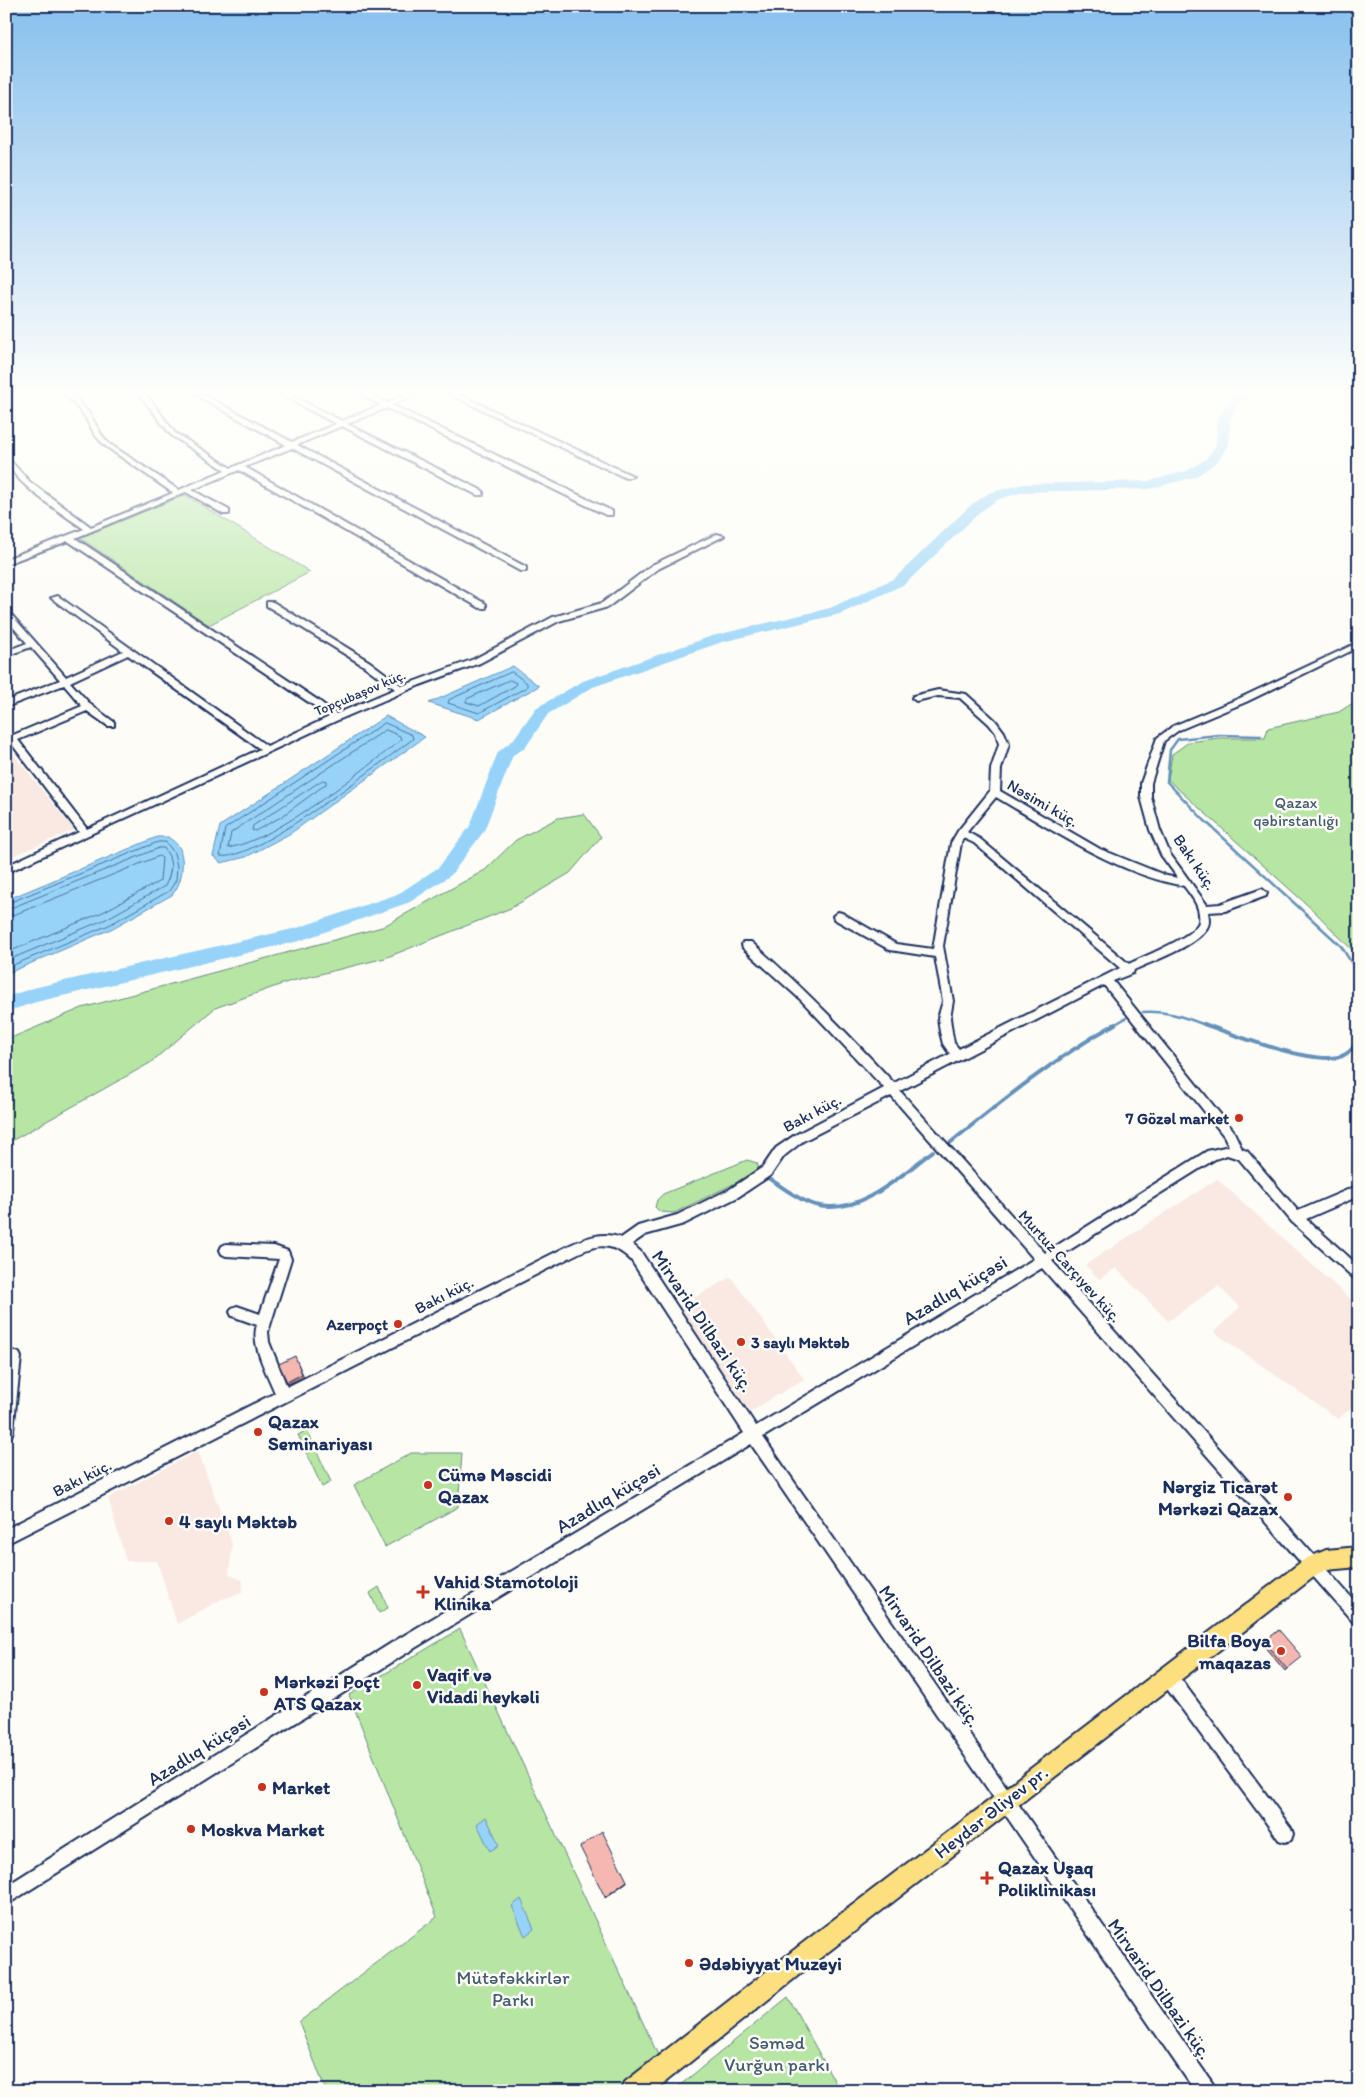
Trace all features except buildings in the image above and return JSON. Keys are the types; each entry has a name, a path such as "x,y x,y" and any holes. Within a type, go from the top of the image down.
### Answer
{"main road":[{"name":"Heydər Əliyev pr.","path":"634,2091 1005,1801 1312,1566 1326,1560 1359,1557"}],"street":[{"path":"38,492 90,530"},
{"path":"6,562 181,492"},
{"path":"190,492 226,512"},
{"path":"283,492 483,606"},
{"path":"378,492 523,569"},
{"path":"566,492 609,513"},
{"name":"Topçubaşov küç.","path":"6,870 334,718 401,690 477,662 556,619 592,610 605,604 655,567 720,536"},
{"path":"69,538 316,703 334,718"},
{"path":"55,598 267,750"},
{"path":"270,604 367,664 401,690"},
{"path":"6,614 88,708 110,724"},
{"path":"6,654 32,644"},
{"name":"Bakı küç.","path":"6,1536 581,1246 604,1239 623,1243 642,1230 680,1220 728,1197 767,1171 780,1152 799,1138 1189,939 1202,928 1204,909 1196,893 1172,864 1159,840 1146,797 1146,783 1160,740 1176,728 1243,700 1359,644"},
{"path":"6,704 64,682 129,651"},
{"path":"916,698 938,693 963,696 992,722 1000,732 1004,744 996,768 995,792"},
{"path":"85,833 9,740 88,708"},
{"name":"Nəsimi küç.","path":"961,834 995,792 1098,851 1165,879 1187,883"},
{"path":"958,1056 949,1044 946,1032 944,1018 948,1001 939,954 939,932 956,843 961,834 977,841 1129,970"},
{"path":"1084,835 1097,844 1098,851"},
{"path":"1204,909 1222,908 1262,893"},
{"path":"838,916 894,947 939,954"},
{"name":"Murtuz Carçıyev küç.","path":"747,945 789,979 893,1090 1359,1618"},
{"path":"1106,980 1229,1134 1236,1151 1249,1160 1296,1218 1359,1274"},
{"name":"Azadlıq küçəsi","path":"6,1896 398,1648 1042,1261 1211,1155 1227,1150 1236,1151"},
{"path":"1296,1218 1359,1190"},
{"name":"Mirvarid Dilbazi küç.","path":"623,1243 636,1256 753,1434 1206,2091"},
{"path":"226,1250 274,1252 283,1255 285,1259 263,1321 261,1332 262,1342 283,1395"},
{"path":"238,1312 263,1321"},
{"path":"6,1430 14,1357"},
{"path":"1168,1676 1285,1834"}],"shaded area":[{"path":"6,745 74,830 6,859"},
{"path":"1217,1179 1359,1307 1359,1401 1338,1419 1214,1332 1240,1307 1218,1286 1168,1321 1116,1268 1099,1279 1085,1265"},
{"name":"3 saylı Məktəb","path":"731,1277 804,1379 750,1412 679,1306"},
{"name":"4 saylı Məktəb","path":"198,1451 232,1543 229,1574 243,1581 242,1593 222,1599 177,1624 157,1561 126,1561 108,1498"}],"green space":[{"path":"185,495 310,572 209,625 80,538"},
{"name":"Qazax qəbirstanlığı","path":"1359,699 1359,957 1314,911 1168,780 1172,754 1189,742 1219,738 1265,738 1268,728 1339,712"},
{"path":"584,814 601,837 570,873 511,908 385,958 288,982 215,1008 150,1063 6,1144 6,1040 82,1008 382,927 485,870 516,840 558,818"},
{"path":"747,1160 757,1163 759,1169 756,1173 674,1213 660,1212 655,1207 657,1200 663,1194"},
{"path":"307,1430 331,1482 322,1487 298,1435"},
{"path":"411,1453 462,1453 458,1507 385,1547 354,1485"},
{"path":"379,1587 388,1608 379,1613 370,1593"},
{"name":"Mütəfəkkirlər Parkı","path":"460,1629 658,2055 614,2091 326,2091 299,2022 437,1917 349,1695"},
{"name":"Səməd Vurğun parkı","path":"788,1997 840,2091 673,2091"}],"water":[{"path":"513,666 539,686 479,719 429,703"},
{"path":"386,716 425,737 291,833 246,857 221,863 213,856 220,826"},
{"path":"157,837 168,837 175,842 182,855 180,879 172,895 111,929 6,974 6,900"},
{"path":"486,1817 499,1845 490,1851 477,1824"},
{"path":"521,1899 534,1929 525,1936 512,1906"}],"waterway":[{"path":"6,1005 33,995 299,934 404,898 445,871 478,827 506,752 519,744 542,711 588,684 717,639 835,611 900,581 976,508 994,496 1009,492"},
{"path":"1261,736 1219,735 1178,739 1170,750 1167,782 1204,820 1341,946 1359,975"},
{"path":"1143,1012 1168,1013 1208,1026"},
{"path":"1112,1026 1126,1018"},
{"path":"950,1143 1050,1065 1115,1024"},
{"path":"1204,1024 1274,1048 1313,1057 1329,1058 1345,1055 1359,1040"},
{"path":"768,1178 809,1203 831,1207 847,1205 863,1200 878,1192 933,1151"}],"place":[{"name":"7 Gözəl market","path":"1239,1118"},
{"name":"Azerpoçt","path":"398,1324"},
{"name":"3 saylı Məktəb","path":"741,1342"},
{"name":"Qazax Seminariyası","path":"258,1432"},
{"name":"Cümə Məscidi Qazax","path":"428,1485"},
{"name":"Nərgiz Ticarət Mərkəzi Qazax","path":"1288,1497"},
{"name":"4 saylı Məktəb","path":"169,1521"},
{"name":"Vahid Stamotoloji Klinika","path":"423,1592"},
{"name":"Bilfa Boya maqazas","path":"1281,1651"},
{"name":"Vaqif və Vidadi heykəli","path":"417,1685"},
{"name":"Mərkəzi Poçt ATS Qazax","path":"264,1692"},
{"name":"Market","path":"262,1787"},
{"name":"Moskva Market","path":"191,1829"},
{"name":"Qazax Uşaq Poliklinikası","path":"987,1878"},
{"name":"Ədəbiyyat Muzeyi","path":"689,1963"}]}
